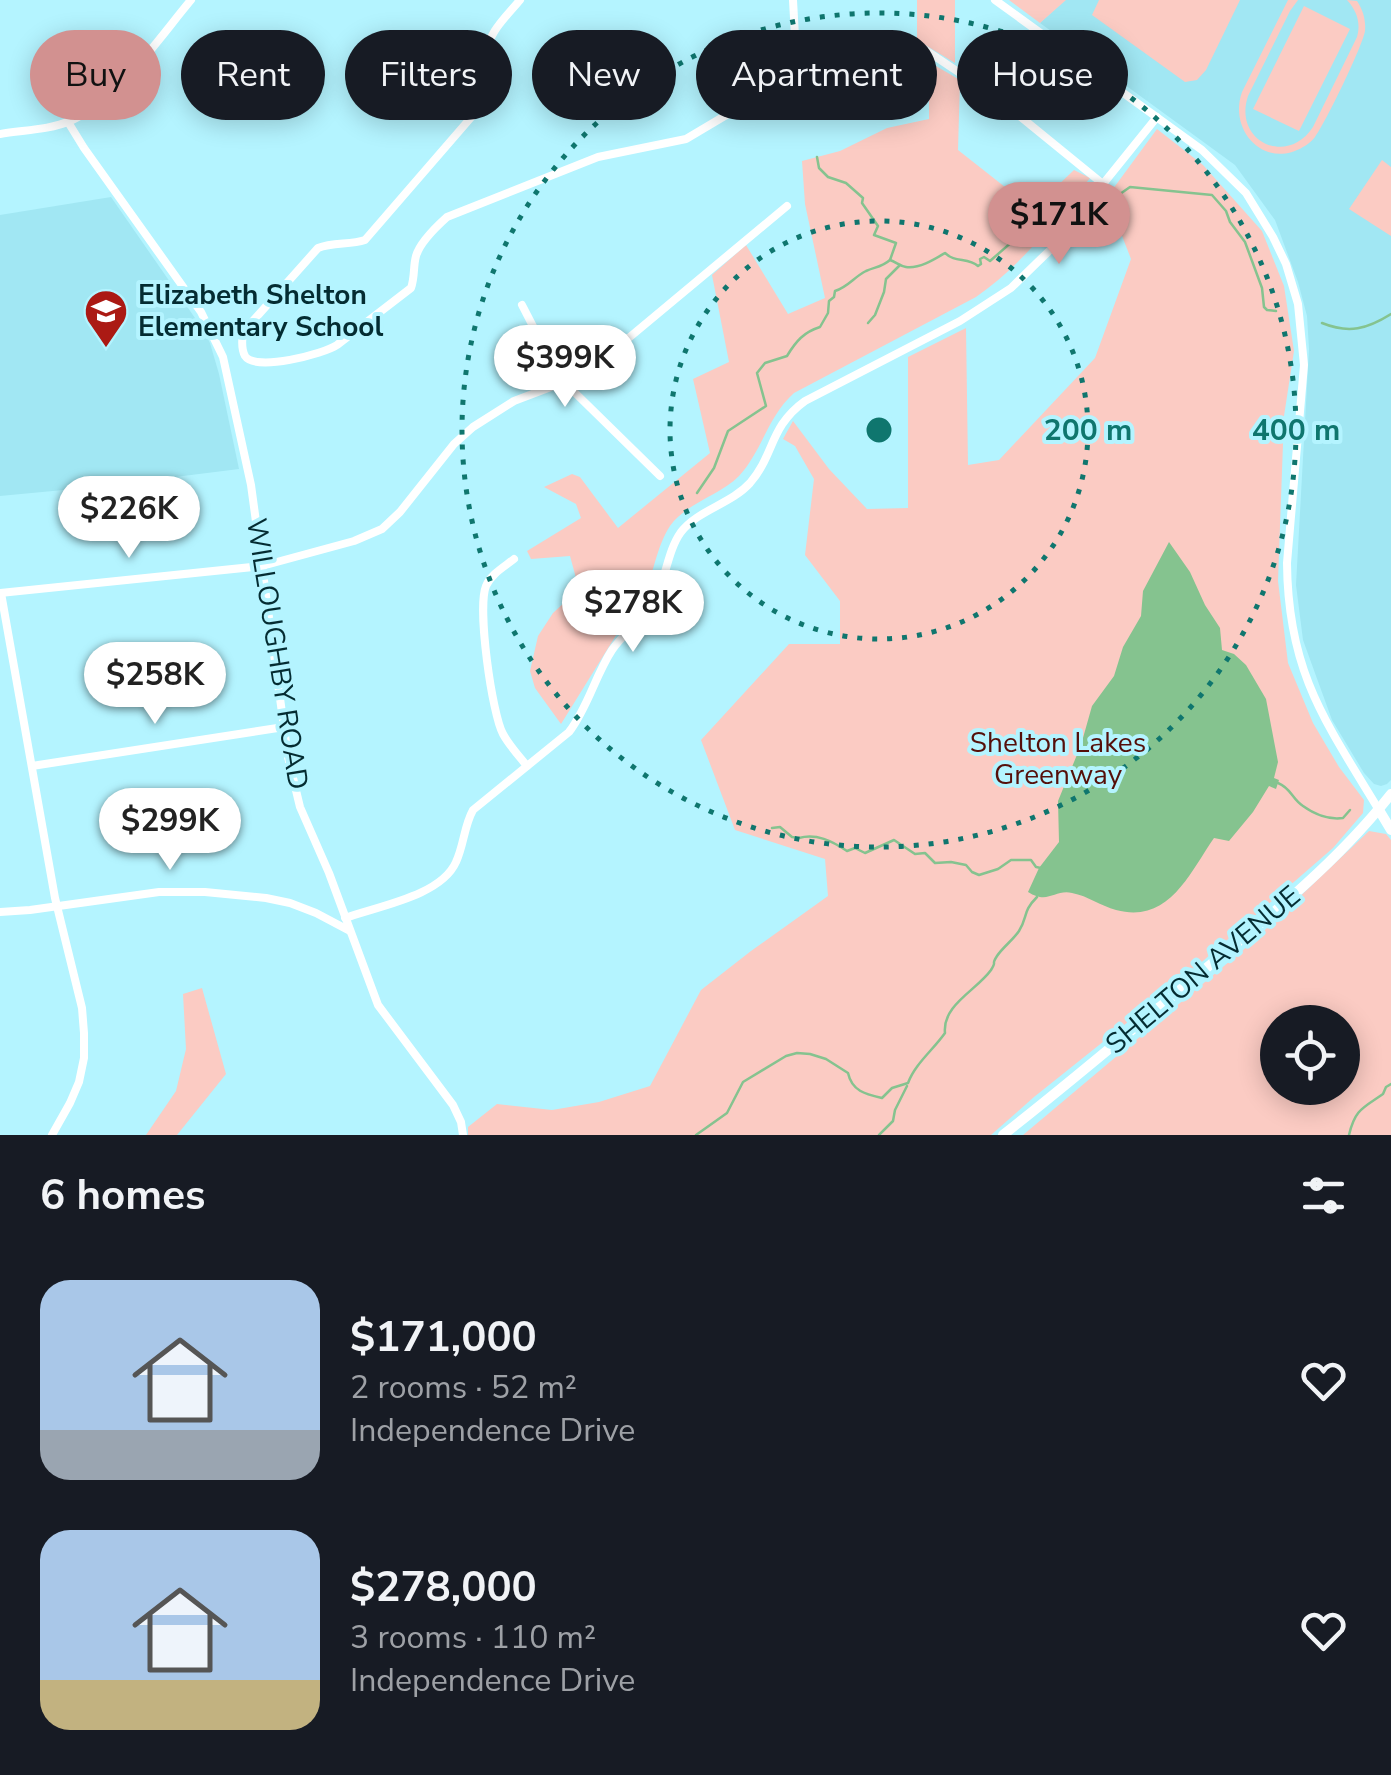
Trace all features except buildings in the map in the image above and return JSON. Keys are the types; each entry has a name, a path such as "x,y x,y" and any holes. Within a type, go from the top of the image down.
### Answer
{"main road":[{"name":"SHELTON AVENUE","path":"1003,1135 1284,905 1391,794"},
{"path":"1378,810 1391,830"}],"street":[{"path":"0,134 68,122 90,110 124,81 191,0"},
{"path":"520,0 491,35 486,54 487,99 366,240 318,248 243,332 244,356 252,362 266,363 326,352 410,288 415,278 416,253 448,217 598,158 686,139 760,96 792,71 796,55 794,0"},
{"path":"995,0 1210,157 1246,193 1274,237 1290,276 1302,324 1304,365 1287,563 1296,649 1316,706 1378,810"},
{"path":"937,58 1000,100 1103,184"},
{"path":"326,918 428,890 444,880 455,866 473,810 560,741 581,715 609,656 653,604 681,532 750,483 788,414 804,401 960,321 1024,278 1157,117"},
{"name":"WILLOUGHBY ROAD","path":"68,122 201,312 219,345 248,467 297,797 378,1005 453,1105 463,1135"},
{"path":"52,1135 79,1082 84,1058 82,1008 57,906 0,593 262,566 354,541 382,528 473,427 514,401 564,382 619,346 787,206"},
{"path":"522,306 564,382 660,476"},
{"path":"514,560 494,574 486,586 483,626 502,732 526,766"},
{"path":"32,766 284,727"},
{"path":"0,912 180,891 279,900 350,931"}],"shaded area":[{"path":"1065,0 1391,0 1391,780 1387,784 1374,784 1364,773 1332,720 1303,640 1296,585 1309,349 1307,316 1275,220 1235,165 1128,87 1128,30 1050,30 1040,23"},
{"name":"Elizabeth Shelton Elementary School","path":"111,197 210,343 239,469 0,496 0,215"},
{"path":"1169,542 1220,628 1222,650 1246,665 1266,699 1278,762 1276,789 1269,786 1229,841 1214,838 1176,893 1150,910 1116,910 1072,893 1035,896 1028,892 1039,868 1059,842 1058,801 1092,706 1114,676 1123,647 1141,616 1143,591"}],"green space":[{"path":"917,0 955,0 955,63 937,52 937,30 917,30"},
{"path":"1009,0 1066,0 1040,23"},
{"path":"1099,0 1240,0 1206,70 1197,80 1185,82 1128,41 1128,30 1113,30 1092,15"},
{"path":"1288,0 1298,0 1248,96 1245,112 1255,136 1265,143 1277,147 1290,145 1313,127 1357,37 1357,17 1347,0 1359,4 1365,31 1315,137 1289,153 1275,154 1253,143 1245,133 1239,107 1242,92"},
{"path":"1304,6 1350,29 1299,131 1253,109"},
{"path":"937,67 957,78 958,150 1033,209 1074,170 1090,178 1023,257 976,297 794,393 785,402 739,476 685,511 670,526 642,598 561,724 535,688 530,671 538,636 553,613 579,589 570,556 531,559 527,551 581,518 576,504 544,487 572,474 580,477 618,528 710,453 693,379 729,362 712,275 746,245 788,314 825,298 805,204 802,161 840,151 887,128 937,120"},
{"name":"Shelton Lakes Greenway","path":"1157,129 1203,165 1262,231 1284,286 1294,351 1284,416 1278,581 1288,663 1313,723 1364,800 1363,813 1333,848 1188,974 991,1135 468,1135 468,1127 497,1104 552,1110 599,1102 650,1086 701,990 828,896 825,859 735,830 701,740 789,644 840,644 840,601 805,555 814,479 795,446 783,439 793,421 829,469 867,509 908,508 908,357 966,328 968,465 999,460 1095,358 1131,259 1107,197"},
{"path":"1382,160 1391,167 1391,236 1349,209"},
{"path":"1369,831 1386,834 1391,840 1391,1135 1023,1135 1249,945"},
{"path":"202,988 226,1074 177,1135 146,1135 176,1091 186,1049 183,994"}],"waterway":[{"path":"817,157 819,168 828,177 846,183 863,198 862,203 878,226 874,235 896,243 890,260"},
{"path":"1085,223 1104,222 1120,213 1120,194 1130,187 1212,195 1245,242 1262,288 1264,307 1276,311"},
{"path":"697,493 714,468 728,431 766,406 757,373 765,363 787,356 801,338 820,327 835,291 890,260 911,267 945,253 978,266 980,259 990,261 1029,227 1055,226"},
{"path":"868,323 875,315 886,279 900,265"},
{"path":"1322,323 1358,328 1391,314"},
{"path":"1278,783 1303,806 1322,816 1343,818 1350,810"},
{"path":"772,828 780,827 792,837 818,837 847,851 855,848 865,853 894,840 915,854 925,853 935,863 966,865 979,875 1011,860 1031,860 1041,868"},
{"path":"696,1135 727,1113 743,1082 797,1053 826,1059 848,1073 856,1088 876,1097 882,1098 892,1088 908,1083 945,1033 949,1014 991,970 1037,897"},
{"path":"1349,1135 1357,1114 1391,1084"},
{"path":"879,1135 893,1121 907,1086"}],"place":[{"name":"Elizabeth Shelton Elementary School","path":"106,349"}]}
